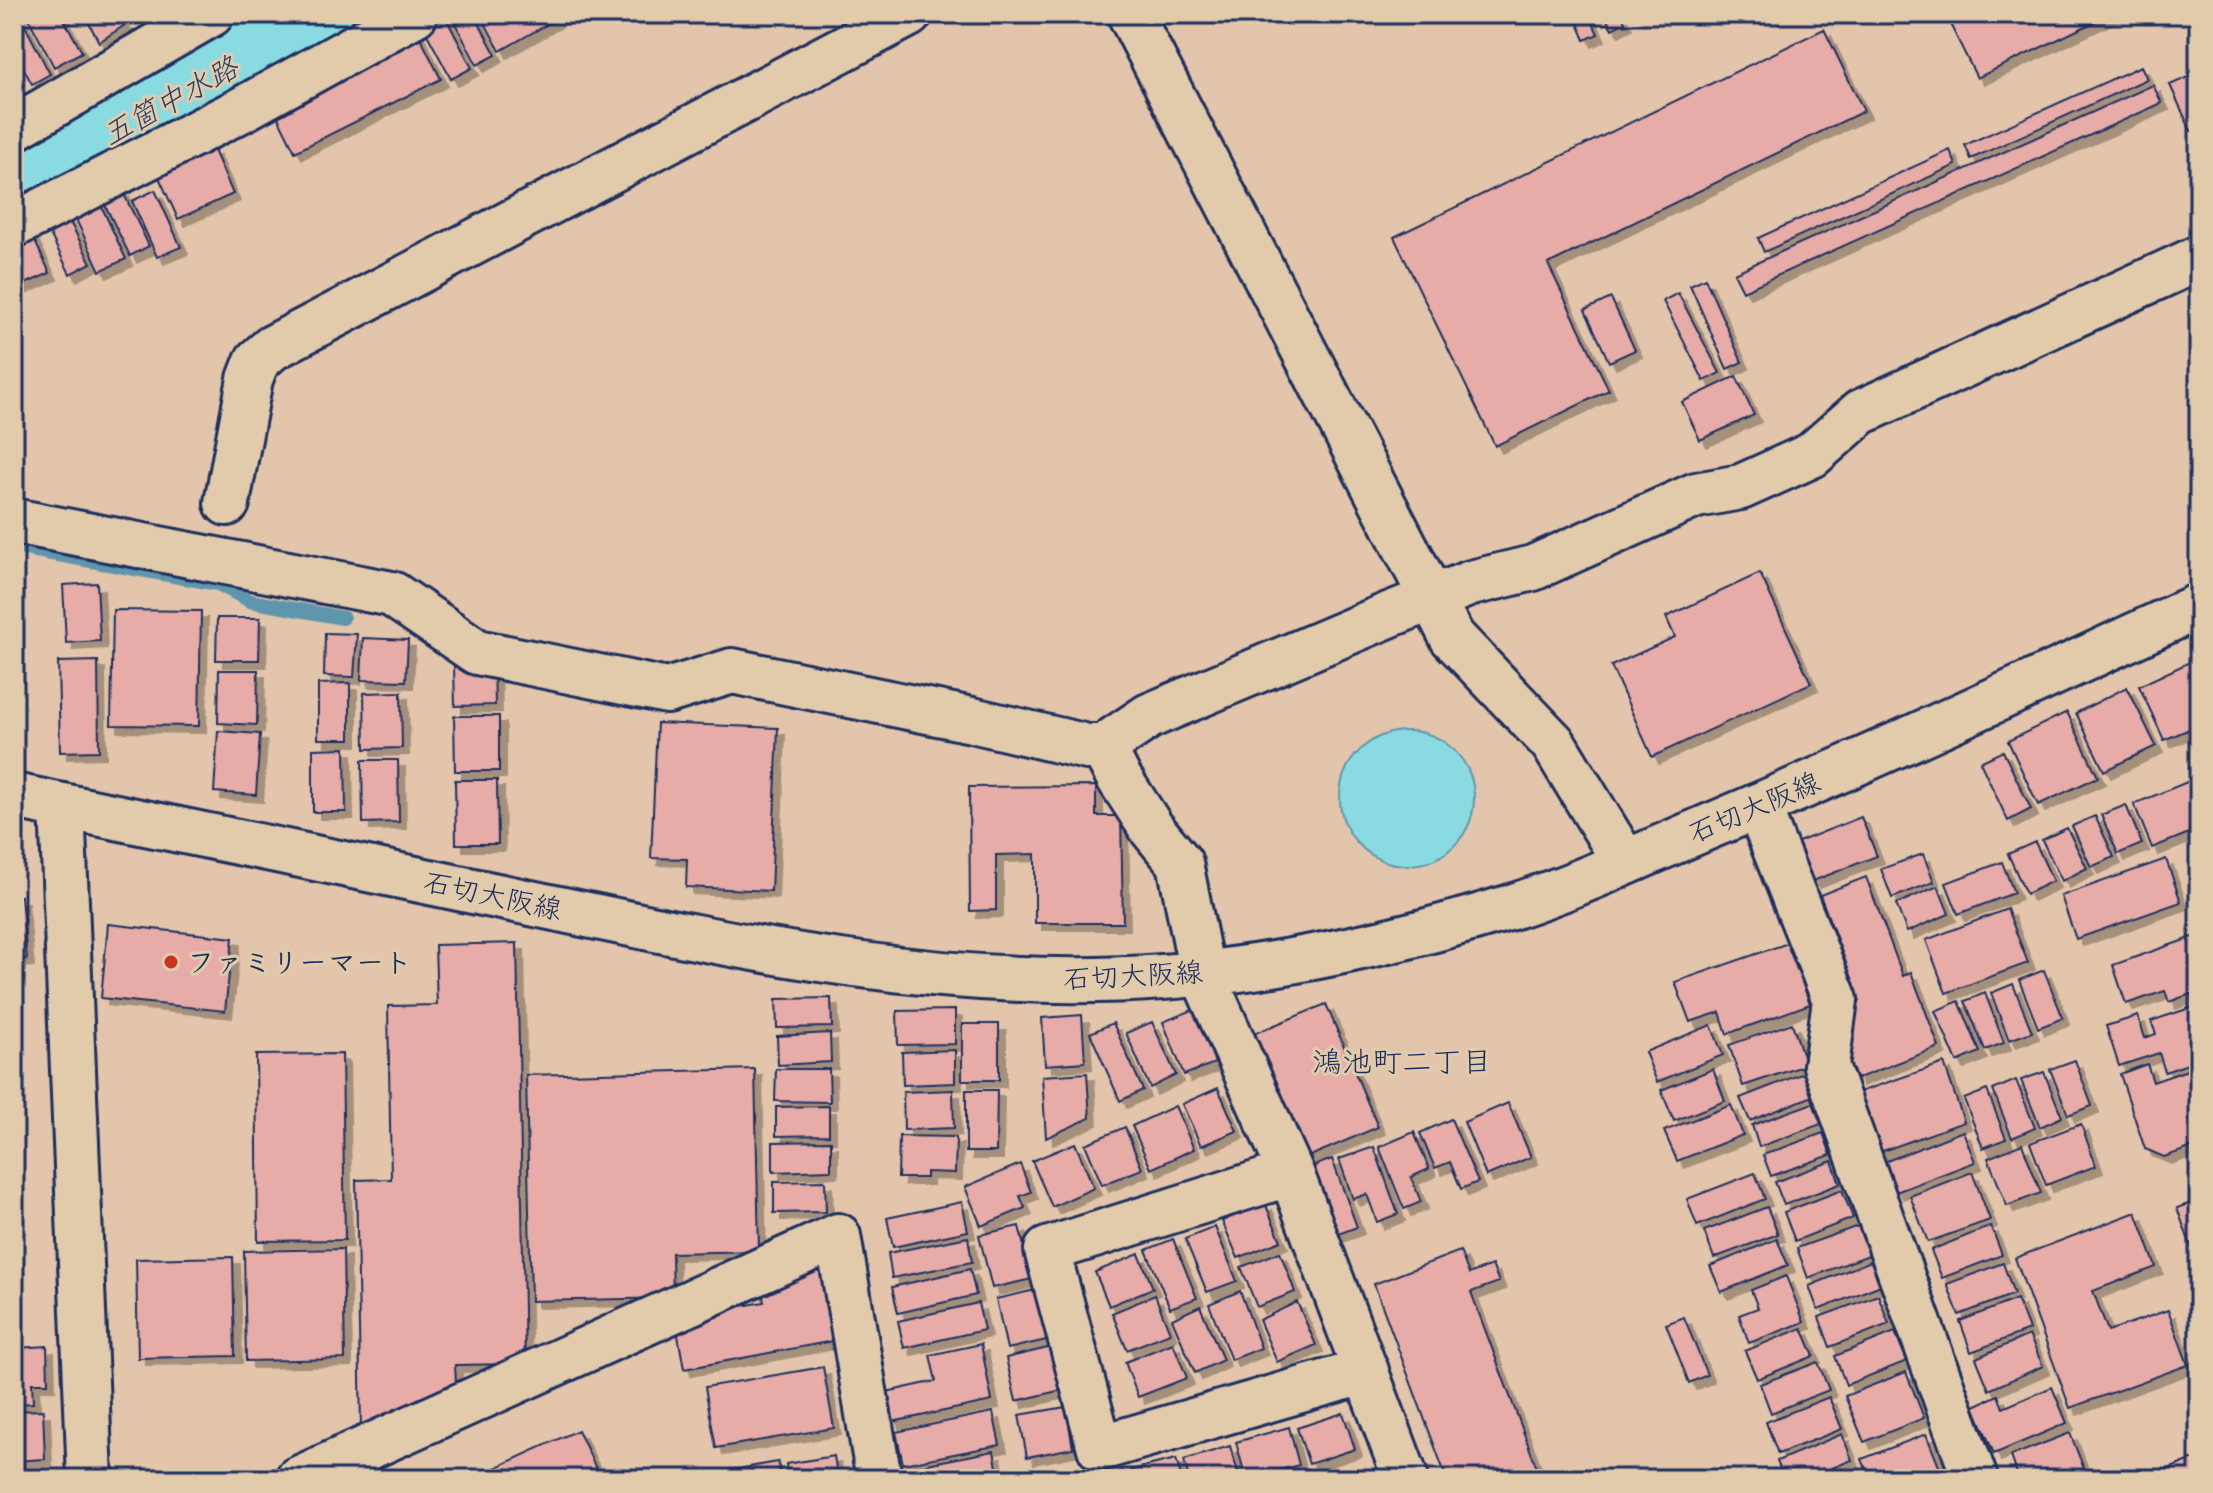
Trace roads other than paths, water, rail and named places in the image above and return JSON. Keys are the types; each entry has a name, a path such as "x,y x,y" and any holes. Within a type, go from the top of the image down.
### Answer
{"street":[{"path":"14,128 211,14"},
{"path":"14,225 239,111 361,27 415,14"},
{"path":"227,503 250,379 257,361 272,348 909,14"},
{"path":"1130,14 1452,637 1553,743 1625,862"},
{"path":"14,521 392,594 477,652 667,691 732,671 1087,747 1103,747 1149,716 1431,599 1471,583 1533,568 1696,495 1741,487 1812,455 1861,412 2199,258"},
{"name":"石切大阪線","path":"14,796 286,850 592,916 826,960 931,974 1029,980 1159,978 1313,955 1439,927 1511,907 1758,806 2199,606"},
{"path":"1103,747 1152,829 1180,863 1202,973 1291,1173 1406,1479"},
{"path":"62,806 90,1479"},
{"path":"1758,806 1835,1000 1826,1066 1975,1479"},
{"path":"1291,1173 1047,1250 1100,1448 1366,1371"},
{"path":"298,1479 838,1236 879,1479"}],"water":[{"path":"1407,731 1433,736 1454,751 1469,772 1474,798 1469,824 1454,845 1433,860 1407,865 1381,860 1360,845 1345,824 1340,798 1345,772 1360,751 1381,736"}],"waterway":[{"name":"五箇中水路","path":"14,188 326,14"},
{"path":"14,547 218,584 250,601 343,618"}],"place":[{"name":"ファミリーマート","path":"171,962"}],"district":[{"name":"鴻池町二丁目","path":"1402,1062"}]}
